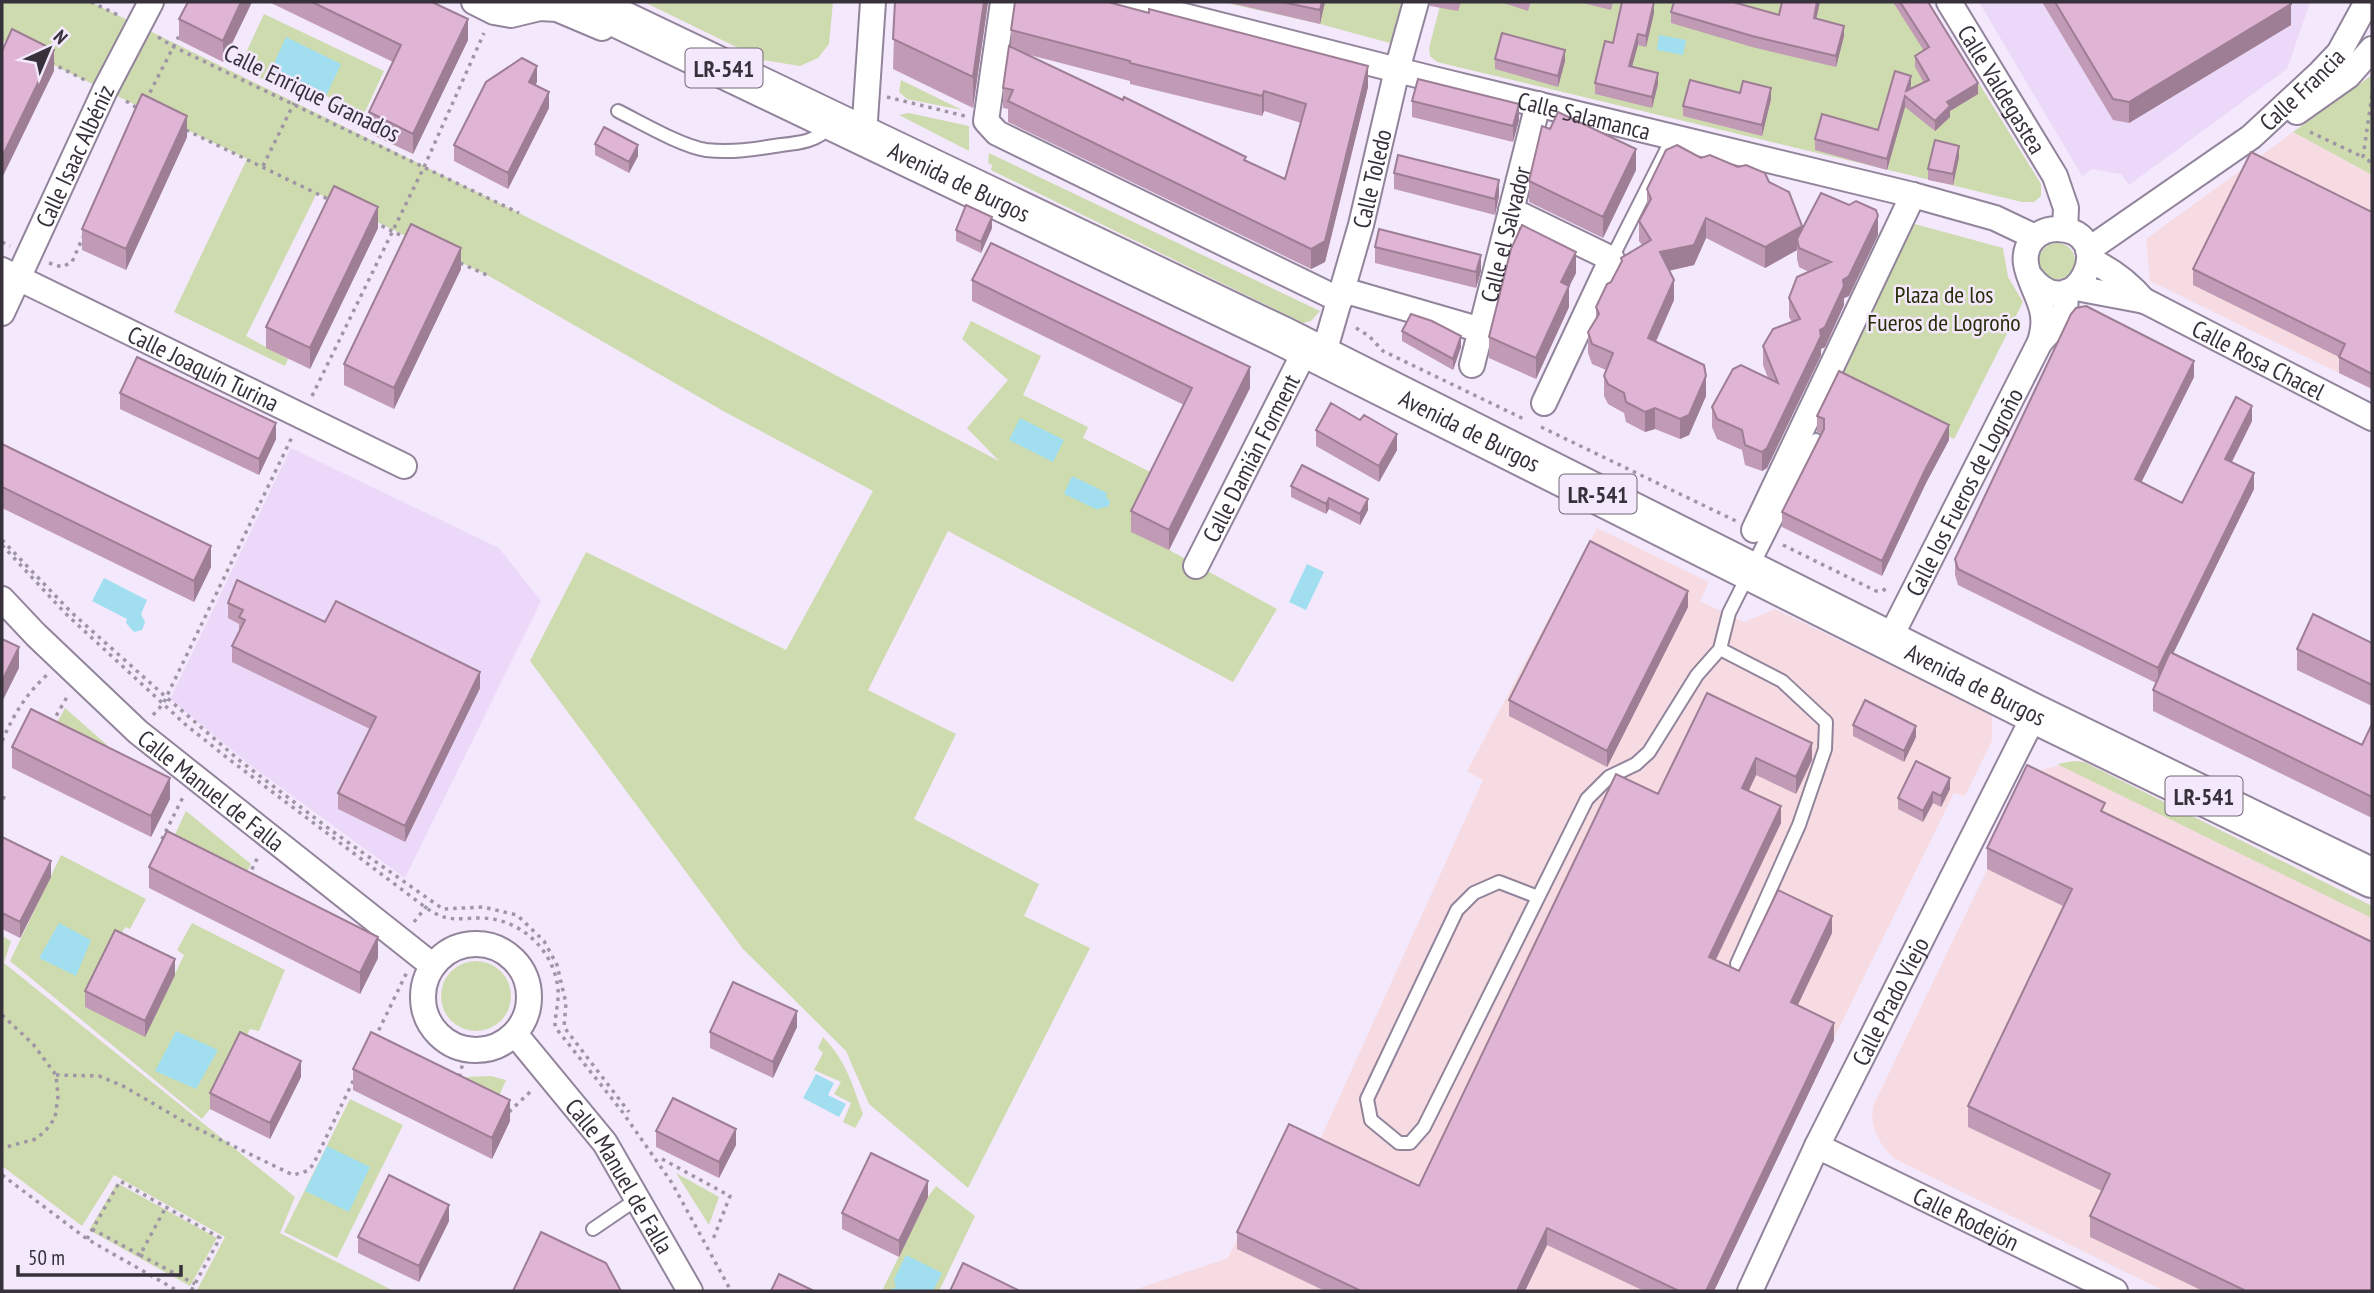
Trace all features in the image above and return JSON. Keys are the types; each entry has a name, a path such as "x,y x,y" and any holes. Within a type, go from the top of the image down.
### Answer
{"main road":[{"name":"Avenida de Burgos","path":"584,2 1314,353 2035,714 2372,878"}],"street":[{"name":"Calle Isaac Albéniz","path":"2,313 10,274 150,2"},
{"path":"849,128 868,93 873,2"},
{"path":"1003,2 986,121 997,132 1340,302 1481,330"},
{"name":"Calle Salamanca","path":"1129,2 1913,195 2066,241"},
{"name":"Calle Toledo","path":"1314,353 1340,302 1416,2"},
{"name":"Calle Valdegastea","path":"1949,2 2055,176 2053,206 2066,241"},
{"name":"Calle Francia","path":"2066,241 2137,216 2251,137 2339,53 2367,2"},
{"name":"Avenida de Burgos","path":"484,7 511,15 549,8 600,27 637,27"},
{"name":"Calle Francia","path":"2251,137 2259,136 2286,120 2348,76 2372,49"},
{"name":"Calle el Salvador","path":"1472,365 1538,104"},
{"path":"1379,151 1404,158"},
{"path":"1492,179 1518,185"},
{"path":"1761,533 1913,195"},
{"path":"1511,210 1609,265 1544,403"},
{"path":"1361,225 1386,232"},
{"path":"2066,241 2088,271 2071,290 2045,290 2036,285 2026,267 2029,246 2066,241"},
{"name":"Calle Rosa Chacel","path":"2066,241 2110,270 2134,289 2144,301"},
{"path":"1474,254 1499,260"},
{"name":"Calle Joaquín Turina","path":"10,274 404,466"},
{"name":"Calle los Fueros de Logroño","path":"1889,640 2040,342 2043,312 2030,276"},
{"name":"Calle Rosa Chacel","path":"2071,290 2144,301 2372,418"},
{"name":"Calle los Fueros de Logroño","path":"2040,342 2065,315 2071,290"},
{"name":"Calle Damián Forment","path":"1196,566 1314,353"},
{"name":"Calle Manuel de Falla","path":"2,598 71,669 138,732 425,959"},
{"name":"Calle Prado Viejo","path":"1750,1291 1817,1146 2035,714"},
{"path":"478,944 495,947 510,956 522,969 528,985 529,1002 525,1019 515,1034 487,1049 467,1049 442,1038 425,1011 425,959 461,946 478,944"},
{"name":"Calle Manuel de Falla","path":"515,1034 606,1143 690,1291"},
{"name":"Calle Rodejón","path":"1817,1146 2115,1291"}],"lane":[{"path":"618,111 704,150 741,152 803,142 849,128"},
{"path":"1609,265 1673,137"},
{"path":"1538,897 1499,882 1474,892 1457,910 1367,1099 1371,1120 1399,1143 1410,1143 1423,1127 1538,897 1587,799 1609,777 1636,764 1650,752 1698,675 1720,649 1729,613 1751,570 1761,533 1816,440"},
{"path":"1720,649 1782,681 1826,722 1825,749 1799,825 1737,964"},
{"path":"593,1229 638,1199"}],"path":[{"name":"Calle Enrique Granados","path":"91,2 138,25 174,47 519,213"},
{"path":"138,732 163,704 393,232 424,167 484,7"},
{"path":"45,61 141,110 185,24"},
{"path":"868,93 986,121"},
{"path":"2362,157 2372,95"},
{"path":"263,166 294,103"},
{"path":"2286,120 2372,163"},
{"path":"176,126 341,206"},
{"path":"366,218 417,243"},
{"path":"43,260 56,265 68,265 72,262 83,237"},
{"path":"453,260 489,276"},
{"path":"1340,302 1383,351 1761,533 1875,591 1882,591 1892,585 1912,596"},
{"path":"2,540 71,612 239,760 430,902 443,909 483,907 517,915 544,941 557,965 566,1003 564,1027 629,1112"},
{"path":"2,545 65,614 163,704 230,760 437,916 452,919 498,919 533,938 545,951 556,977 559,1004 555,1027 621,1110 672,1184 731,1291"},
{"path":"48,730 71,669"},
{"path":"2,741 14,713 29,691 71,669"},
{"path":"172,849 160,843 193,776"},
{"path":"2,797 7,799"},
{"path":"244,885 268,836"},
{"path":"369,1048 425,959"},
{"path":"2,1015 33,1044 56,1075 58,1096 55,1118 46,1130 36,1139 2,1149"},
{"path":"458,1080 467,1049"},
{"path":"56,1075 99,1076 123,1086 190,1125 293,1175 307,1171 313,1165 359,1069"},
{"path":"506,1115 549,1075"},
{"path":"662,1159 730,1196 712,1242"},
{"path":"2,1175 87,1239 178,1291"},
{"path":"87,1239 120,1181 220,1238 191,1291"},
{"path":"140,1255 166,1207"},
{"path":"92,1229 195,1284"}],"shaded area":[{"path":"1979,2 2310,2 2287,69 2129,185 2121,174 2092,169 2082,176"},
{"path":"2293,132 2372,175 2372,389 2150,281 2146,239"},
{"path":"291,448 499,548 541,601 405,878 250,765 170,699"},
{"path":"1597,528 1709,582 1700,601 1744,622 1775,609 1992,714 1992,741 1965,796 1954,793 1714,1291 1131,1291 1228,1258 1289,1128 1319,1142 1483,780 1467,771"},
{"path":"2074,761 2084,762 2372,906 2372,1291 2164,1291 1893,1158 1882,1145 1875,1132 1873,1106 2031,779 2042,770"}],"green space":[{"path":"2,2 91,2 519,213 999,461 967,428 1008,380 962,339 971,321 1041,356 1023,395 1088,427 1083,438 1158,476 1169,550 1277,609 1233,682 948,531 868,690 956,734 914,819 1039,884 1024,916 1090,948 968,1188 869,1104 846,1051 743,949 530,661 586,552 786,650 873,491 725,412 489,276 317,193 246,336 288,359 285,366 174,312 247,159 2,40"},
{"path":"644,2 833,2 829,44 818,58 800,66 763,60"},
{"path":"1222,2 1409,2 1397,45"},
{"path":"1441,2 1929,2 2041,184 2041,196 2034,202 2022,202 1437,62 1430,56 1429,48"},
{"path":"264,14 384,71 364,114 326,96 320,107 239,68"},
{"path":"2372,75 2372,175 2293,132"},
{"path":"901,80 962,110 907,99 899,92"},
{"path":"909,113 969,126 969,151 899,115"},
{"path":"989,153 1320,311 1311,321 1303,323 991,170 992,165 988,163"},
{"name":"Plaza de los Fueros de Logroño","path":"1911,223 2003,248 2008,277 2023,302 1954,439 1833,380"},
{"path":"2057,243 2070,248 2075,261 2070,274 2057,279 2044,274 2039,261 2044,248"},
{"path":"65,708 107,745 103,755 54,728"},
{"path":"2084,762 2372,906 2372,918 2057,764"},
{"path":"186,811 251,864 243,879 171,843"},
{"path":"61,855 146,899 130,929 125,927 86,1007 145,1036 184,955 177,950 192,923 285,970 259,1031 250,1029 210,1109 202,1119 10,961"},
{"path":"2,936 11,941 4,963 295,1197 280,1233 394,1291 199,1291 197,1290 225,1237 114,1175 82,1226 2,1166"},
{"path":"476,961 501,971 511,996 501,1021 476,1031 451,1021 441,996 451,971"},
{"path":"823,1037 843,1064 852,1082 863,1114 855,1128 843,1122 851,1103 834,1094 841,1082 814,1070 823,1053 818,1048"},
{"path":"491,1076 506,1080 496,1103 463,1084 467,1077"},
{"path":"350,1099 403,1125 337,1258 284,1232"},
{"path":"676,1173 719,1197 709,1225"},
{"path":"117,1183 217,1238 190,1286 89,1230"},
{"path":"936,1186 975,1216 939,1291 882,1291 928,1197"}],"water":[{"path":"1659,35 1686,40 1683,55 1657,50"},
{"path":"286,37 341,64 326,96 271,70"},
{"path":"1020,418 1064,440 1053,462 1009,440"},
{"path":"1072,476 1107,493 1110,502 1108,507 1098,510 1064,494"},
{"path":"1307,564 1324,572 1306,610 1289,602"},
{"path":"104,578 147,600 141,614 145,622 142,630 134,632 126,623 127,619 92,601"},
{"path":"59,923 91,940 76,976 39,958"},
{"path":"176,1031 218,1050 196,1089 155,1071"},
{"path":"816,1074 834,1083 828,1095 846,1104 839,1117 803,1098"},
{"path":"327,1146 370,1167 349,1212 305,1191"},
{"path":"906,1255 942,1273 933,1291 888,1291 896,1287 894,1279"}],"building":[{"path":"188,2 241,2 223,41 179,19"},
{"path":"312,2 432,2 468,19 413,134 369,112 401,45"},
{"path":"895,2 984,2 973,77 893,39"},
{"path":"1015,2 1108,2 1149,13 1149,9 1368,66 1325,241 1311,249 1008,101 1013,90 1003,88 1009,46 1123,100 1124,97 1285,179 1306,104 1264,91 1262,96 1130,63 1011,30"},
{"path":"1282,2 1322,2 1320,10"},
{"path":"1622,2 1654,2 1646,36 1638,34 1629,66 1658,73 1652,97 1595,83 1605,41 1613,43"},
{"path":"1674,2 1733,2 1779,15 1782,2 1817,2 1814,18 1844,26 1836,56 1752,36 1671,12"},
{"path":"1900,2 1928,2 1978,83 1947,102 1950,106 1935,121 1905,96 1887,159 1815,139 1822,114 1878,130 1895,71 1911,76 1906,91 1929,80 1915,56 1929,47"},
{"path":"2055,2 2291,4 2129,102 2113,99"},
{"path":"12,29 54,50 2,157 2,51"},
{"path":"1502,33 1565,50 1558,76 1495,59"},
{"path":"522,58 537,66 529,82 549,92 508,173 454,145 486,82"},
{"path":"1418,79 1519,104 1513,126 1412,101"},
{"path":"1690,80 1740,93 1743,81 1771,88 1762,125 1683,106"},
{"path":"142,94 187,116 126,249 82,229"},
{"path":"1558,112 1636,149 1603,217 1529,181 1542,126 1550,129"},
{"path":"604,127 638,145 629,162 595,144"},
{"path":"1935,140 1959,146 1953,174 1928,169"},
{"path":"1677,145 1701,158 1710,155 1738,167 1746,165 1765,173 1769,182 1789,192 1802,226 1765,247 1706,218 1694,245 1660,252 1674,280 1648,338 1704,365 1706,376 1689,415 1680,419 1655,408 1645,412 1626,402 1624,393 1608,384 1604,376 1613,353 1592,344 1588,332 1599,314 1596,307 1622,261 1621,258 1651,240 1639,221 1651,199 1647,189 1666,150"},
{"path":"2251,152 2372,212 2372,374 2339,357 2345,344 2193,269"},
{"path":"1398,155 1499,180 1495,199 1394,173"},
{"path":"334,186 378,207 310,348 266,327"},
{"path":"1821,193 1849,205 1856,201 1876,210 1878,216 1849,276 1843,280 1844,286 1825,327 1820,330 1821,336 1767,448 1762,452 1745,445 1742,430 1717,419 1712,407 1733,369 1741,365 1778,383 1763,346 1773,329 1800,319 1789,298 1797,277 1831,262 1799,248 1797,239"},
{"path":"966,205 992,217 981,242 956,230"},
{"path":"411,224 461,248 394,388 344,364"},
{"path":"1522,225 1576,252 1561,282 1569,286 1536,358 1489,337 1511,249"},
{"path":"1379,229 1481,255 1476,272 1375,247"},
{"path":"991,243 1250,367 1169,530 1131,511 1192,388 972,280"},
{"path":"2086,306 2194,361 2135,479 2182,503 2236,397 2252,406 2225,459 2254,473 2158,668 1958,569 1955,559 2071,314 2076,308"},
{"path":"1411,314 1461,336 1453,359 1402,331"},
{"path":"137,357 276,423 259,459 120,393"},
{"path":"1839,371 1949,425 1882,561 1782,512 1824,429 1824,419 1817,416"},
{"path":"1331,403 1360,420 1364,415 1397,434 1379,466 1316,430"},
{"path":"2,444 211,546 194,581 2,487"},
{"path":"1302,465 1368,499 1360,514 1329,498 1326,504 1291,486"},
{"path":"1590,541 1688,591 1607,751 1509,700"},
{"path":"237,580 325,622 336,601 480,672 405,826 338,793 376,717 232,646 245,620 239,617 243,610 228,603"},
{"path":"2313,614 2372,643 2372,685 2297,649"},
{"path":"2,639 19,647 2,681"},
{"path":"2170,652 2362,745 2372,724 2372,797 2153,690"},
{"path":"1707,693 1812,743 1796,777 1756,758 1742,788 1781,806 1709,957 1739,971 1778,890 1832,916 1791,1002 1834,1023 1706,1291 1679,1291 1547,1228 1517,1291 1361,1291 1237,1232 1289,1124 1419,1186 1616,774 1658,794"},
{"path":"1865,700 1916,726 1904,751 1853,725"},
{"path":"31,709 170,778 151,816 12,747"},
{"path":"1916,761 1950,778 1941,796 1933,792 1923,811 1898,798"},
{"path":"2027,765 2105,803 2101,811 2372,942 2372,1291 2246,1291 2090,1216 2110,1174 1968,1106 2072,889 1987,848"},
{"path":"167,831 378,937 360,973 149,867"},
{"path":"2,837 51,861 20,922 2,913"},
{"path":"115,930 175,959 145,1021 85,991"},
{"path":"733,982 797,1011 773,1062 710,1032"},
{"path":"240,1032 301,1061 270,1123 210,1093"},
{"path":"371,1032 510,1100 492,1138 353,1069"},
{"path":"673,1098 736,1129 719,1162 656,1131"},
{"path":"871,1153 928,1181 899,1241 842,1213"},
{"path":"389,1175 449,1205 419,1266 358,1237"},
{"path":"541,1232 606,1263 621,1291 513,1291"},
{"path":"963,1263 1020,1291 950,1291"},
{"path":"779,1274 814,1291 771,1291"}]}
